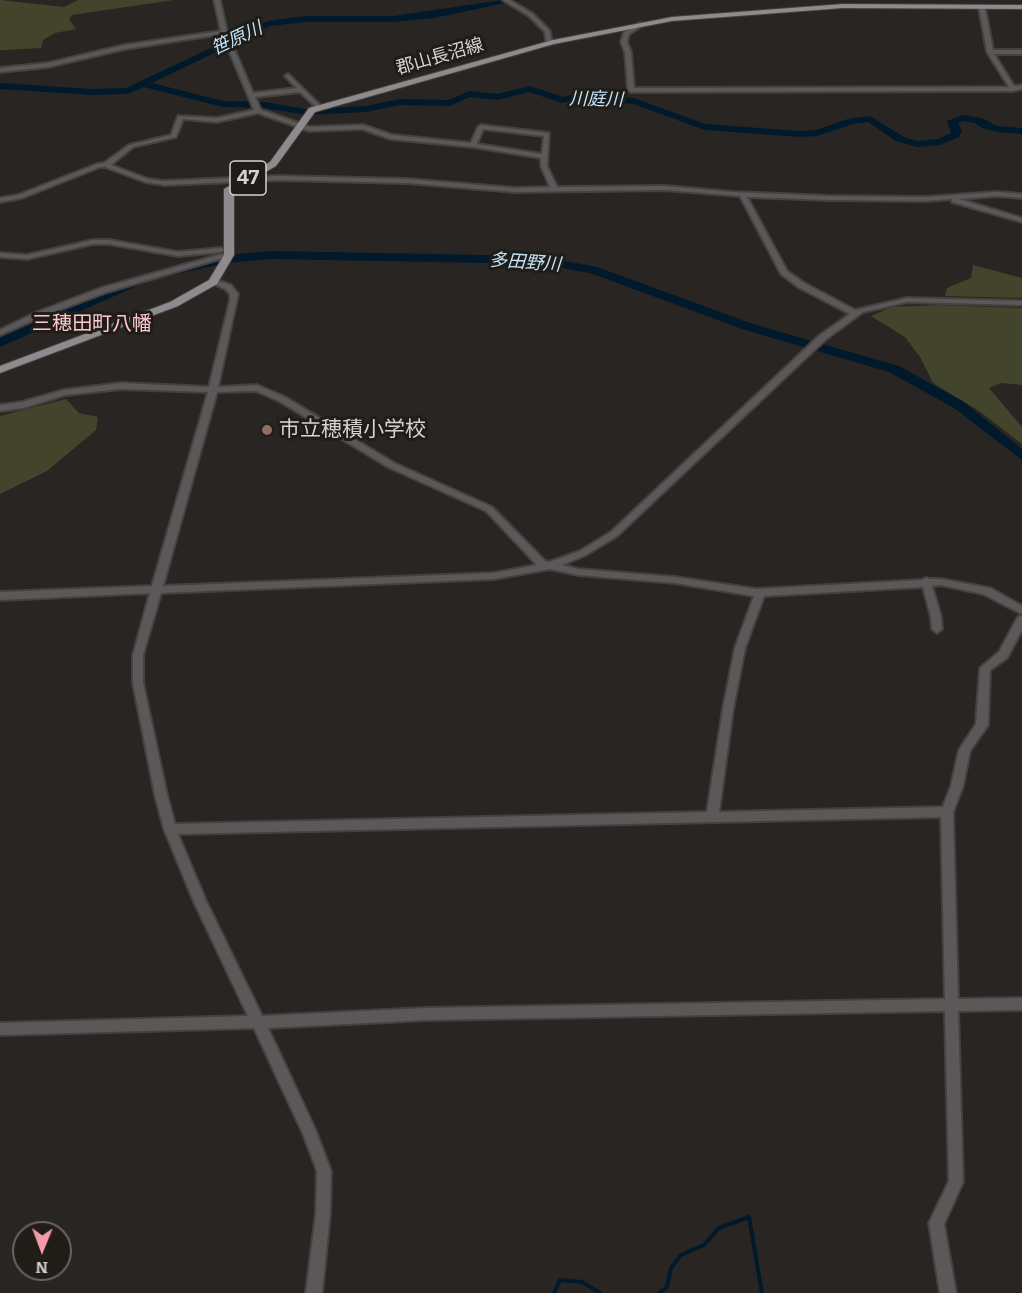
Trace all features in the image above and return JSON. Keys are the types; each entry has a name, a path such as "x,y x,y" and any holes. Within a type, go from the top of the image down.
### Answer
{"main road":[{"name":"郡山長沼線","path":"216,279 229,252 229,189 273,164 307,115 320,108 553,42 640,25 716,14 843,6 1022,7"},
{"path":"0,370 174,304 216,279"}],"street":[{"path":"217,0 226,34 257,108"},
{"path":"506,0 515,4 546,30 548,40 553,42"},
{"path":"982,8 990,52 1013,89"},
{"path":"640,25 626,33 624,42 628,52 631,90 1013,89 1022,87"},
{"path":"0,70 48,65 125,47 226,34"},
{"path":"990,52 1022,52"},
{"path":"288,76 320,108"},
{"path":"252,95 300,90"},
{"path":"106,165 127,147 174,136 180,117 217,120 257,108 299,126 314,129 363,127 391,137 473,145 543,156"},
{"path":"473,145 482,127 547,134 543,156 544,166 555,190"},
{"path":"0,200 20,197 99,165 106,165 155,183 245,179 407,181 500,190 665,188 742,194 876,199 997,194 1022,196"},
{"path":"742,194 784,272 801,285 854,313"},
{"path":"950,197 1022,220"},
{"path":"0,255 27,257 93,242 109,242 178,254 229,252"},
{"path":"0,333 38,315 104,290 229,252"},
{"path":"216,279 228,287 234,294 234,300 213,390 138,656 138,683 170,829 200,902 310,1134 324,1171 323,1214 314,1293"},
{"path":"0,596 494,576 549,566 583,554 614,534 822,338 854,313 874,305 907,300 1022,303"},
{"path":"0,408 23,405 64,393 121,386 213,390 257,388 282,399 391,465 489,509 537,561 549,566 578,572 675,580 759,593 794,593 927,581 979,589 1022,610"},
{"path":"927,581 936,617 936,629"},
{"path":"712,817 740,648 759,593"},
{"path":"948,1293 936,1223 956,1182 953,1006 945,831 947,812 955,793 965,750 982,724 985,668 1007,650 1022,620"},
{"path":"170,829 947,812"},
{"path":"0,1029 258,1022 426,1014 1022,1004"}],"green space":[{"path":"0,0 64,7 78,0 174,0 72,15 69,19 76,29 55,33 43,40 41,48 0,50"},
{"path":"973,265 1022,278 1022,298 945,296 947,288 971,278"},
{"path":"939,305 1022,308 1022,385 1001,383 989,388 1022,427 1022,444 979,411 933,383 920,357 905,337 871,316 892,307"},
{"path":"66,399 79,413 98,417 96,430 47,471 0,494 0,416"}],"waterway":[{"name":"笹原川","path":"0,86 93,92 128,91 268,24 305,19 394,19 434,15 516,0"},
{"name":"川庭川","path":"143,84 223,104 264,105 306,112 366,109 400,102 450,103 469,94 497,97 530,89 562,100 575,97 634,101 704,127 800,134 817,133 852,121 870,119 900,139 917,144 940,142 955,135 957,131 952,121 963,118 978,120 986,126 997,129 1022,131"},
{"name":"多田野川","path":"172,271 227,259 271,255 539,260 593,270 749,327 894,369 959,405 1022,456"},
{"name":"多田野川","path":"0,343 142,279"},
{"path":"659,1293 667,1287 671,1268 681,1255 704,1245 719,1228 749,1217 762,1293"},
{"path":"554,1293 560,1280 582,1282 600,1293"}],"place":[{"name":"市立穂積小学校","path":"267,430"}],"district":[{"name":"三穂田町八幡","path":"92,324"}]}
